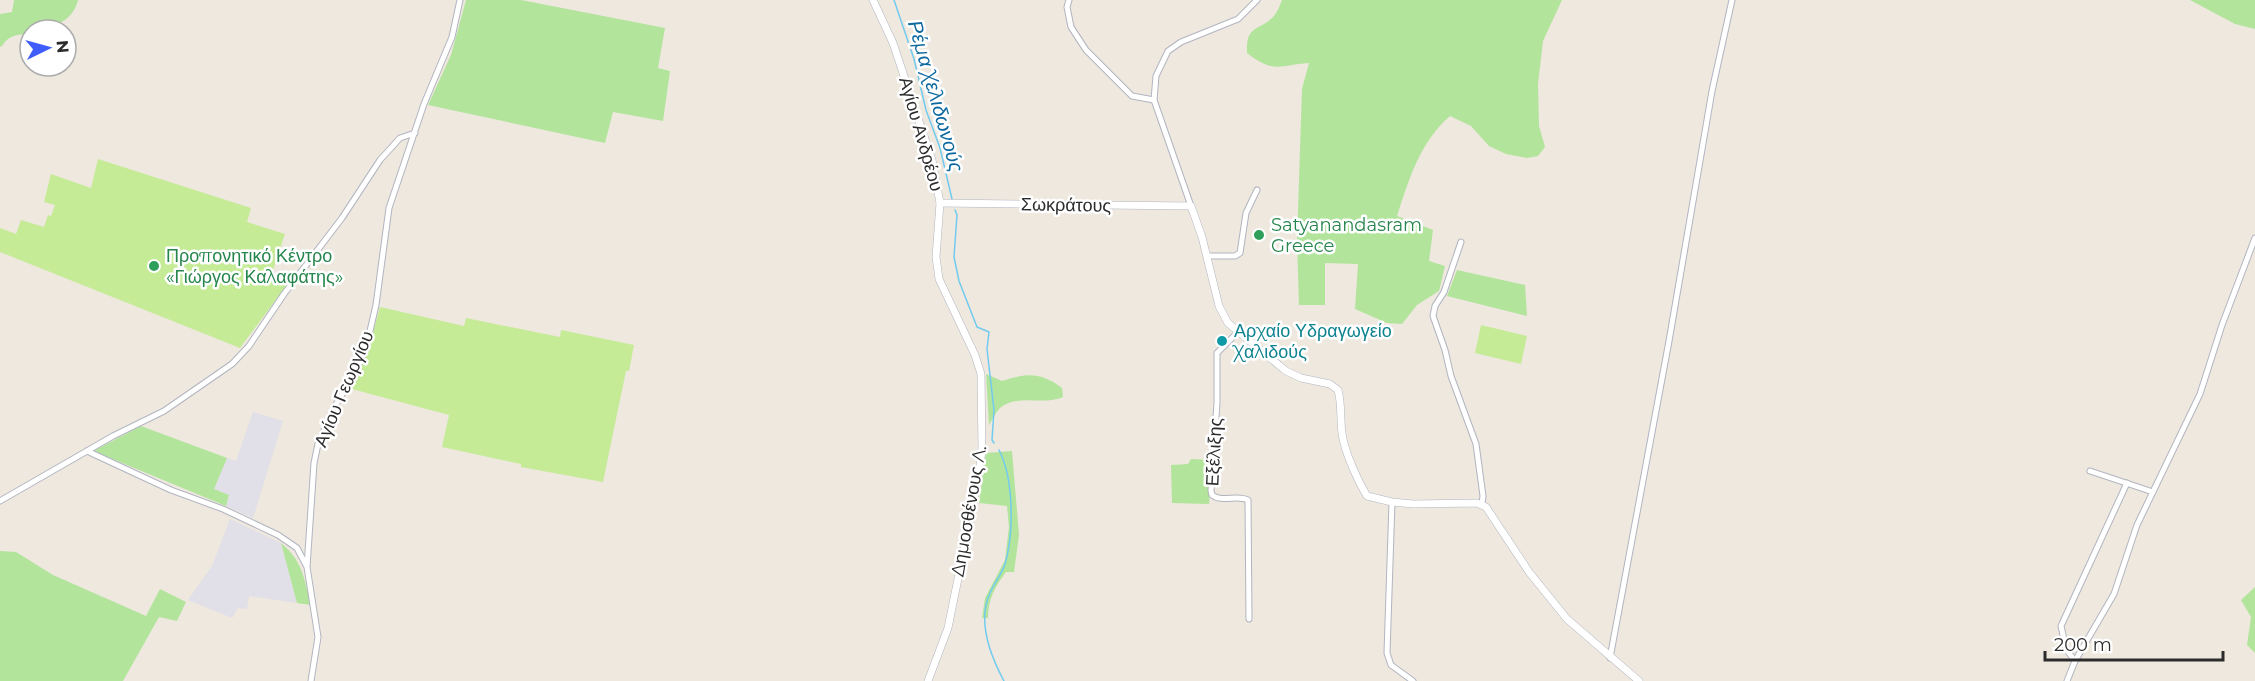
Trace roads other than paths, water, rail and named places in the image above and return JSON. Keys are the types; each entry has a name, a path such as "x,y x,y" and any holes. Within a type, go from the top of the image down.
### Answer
{"street":[{"name":"Αγίου Γεωργίου","path":"311,681 318,637 307,567 314,463 318,444 366,348 376,305 389,208 427,96 452,37 460,0"},
{"name":"Αγίου Ανδρέου","path":"873,0 893,43 920,122 932,160 940,203"},
{"path":"1069,0 1067,7 1071,27 1086,50 1132,96 1154,100"},
{"path":"1257,0 1238,19 1181,42 1168,51 1156,76 1154,100 1207,256 1219,306 1228,323 1286,371 1301,378 1330,384 1338,390 1341,400 1342,435 1367,496 1392,502 1482,504 1490,512 1546,594 1568,619 1639,681"},
{"path":"1611,658 1712,92 1732,0"},
{"path":"0,501 87,451 164,411 232,364 249,346 284,294 342,218 380,160 400,138 415,133"},
{"path":"1207,256 1235,256 1240,253 1246,213 1257,190"},
{"name":"Σωκράτους","path":"940,203 1191,206"},
{"name":"Δημοσθένους Λ.","path":"928,681 948,628 982,450 981,374 975,355 939,279 936,257 940,203"},
{"path":"2067,681 2075,661 2114,594 2137,525 2200,394 2222,325 2255,238"},
{"path":"1461,243 1433,316 1451,376 1476,444 1482,504"},
{"name":"Εξέλιξης","path":"1238,332 1217,353 1211,491 1212,495 1218,499 1243,498 1248,500 1249,619"},
{"path":"87,451 171,490 223,509 278,535 297,548 307,567"},
{"path":"2090,471 2153,492"},
{"path":"2075,661 2066,649 2061,626 2127,483"},
{"path":"1392,502 1387,653 1391,665 1413,681"}],"waterway":[{"name":"Ρέμα Χελιδωνούς","path":"894,0 914,59 926,110 940,148 952,199"},
{"name":"Ρέμα Χελιδωνούς","path":"955,210 957,215 954,257 959,281 977,327 989,332 987,349 994,410 992,440 994,443"},
{"name":"Ρέμα Χελιδωνούς","path":"999,450 1008,476 1010,491 1010,537 1005,564 986,604 985,626 990,649 1004,681"}],"place":[{"name":"Satyanandasram Greece","path":"1259,235"},
{"name":"Προπονητικό Κέντρο «Γιώργος Καλαφάτης»","path":"154,266"},
{"name":"Αρχαίο Υδραγωγείο Χαλιδούς","path":"1222,341"}]}
